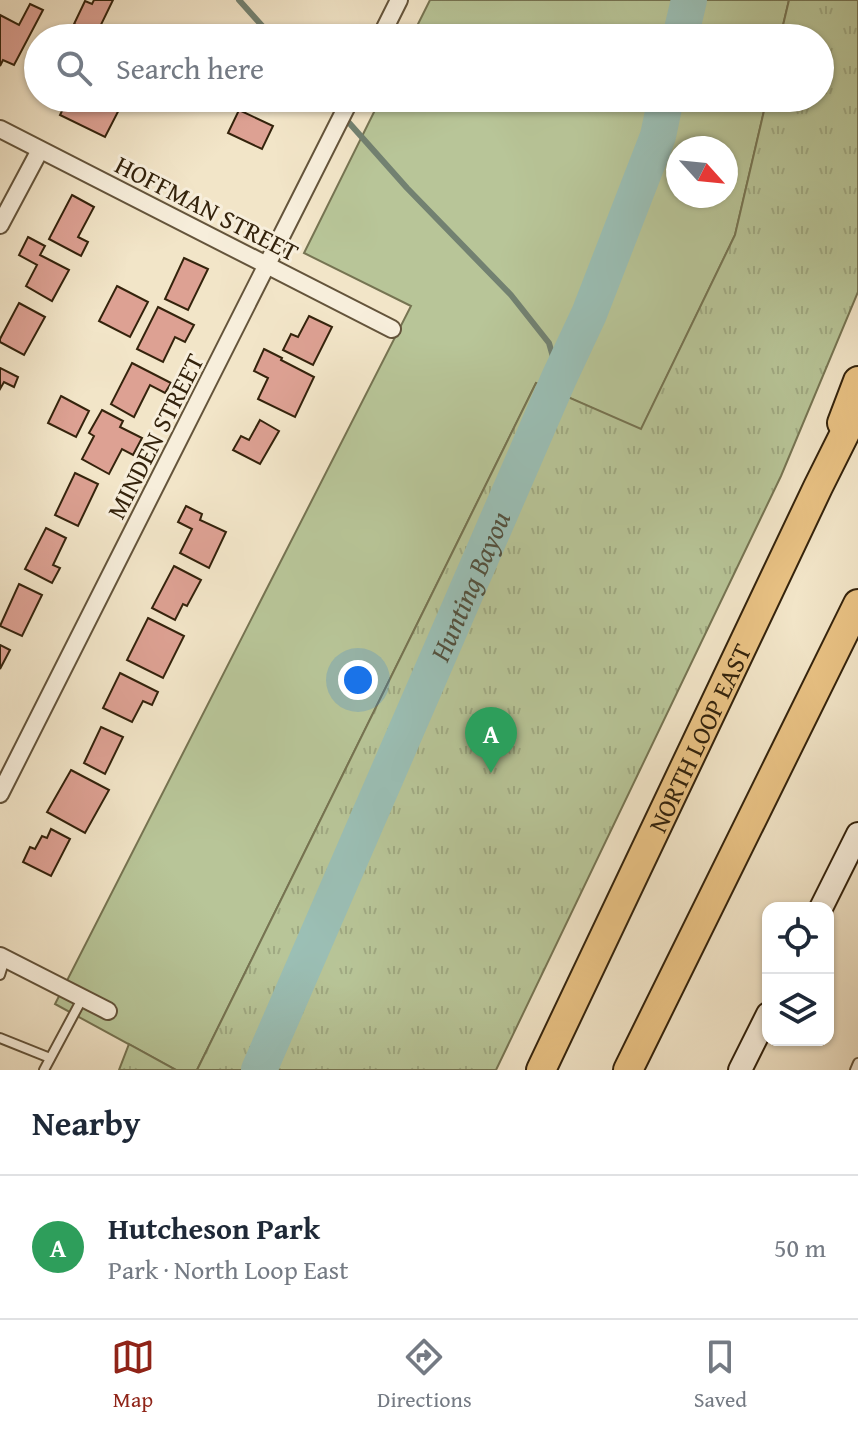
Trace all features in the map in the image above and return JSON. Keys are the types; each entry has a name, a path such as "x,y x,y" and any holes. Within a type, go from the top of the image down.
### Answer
{"highway":[{"path":"818,487 858,381"},
{"name":"NORTH LOOP EAST","path":"541,1070 858,407"},
{"path":"628,1070 858,604"},
{"path":"837,646 858,613"}],"main road":[{"path":"824,902 858,834"},
{"path":"740,1070 762,1026"}],"street":[{"path":"387,24 399,0"},
{"name":"MINDEN STREET","path":"0,794 344,112"},
{"name":"HOFFMAN STREET","path":"0,129 392,329"},
{"path":"0,225 40,150"},
{"path":"2,963 108,1011"}],"lane":[{"path":"44,1070 83,998"},
{"path":"0,1038 50,1058"},
{"path":"855,1070 858,1063"}],"green space":[{"path":"430,0 789,0 783,24 418,24"},
{"path":"789,0 858,0 858,292 781,476 496,1070 197,1070 536,383 641,429 735,235 764,112 834,112 834,24 783,24"},
{"path":"374,112 764,112 735,235 641,430 536,383 197,1070 176,1070 55,1004 411,306 304,253"},
{"path":"129,1044 176,1070 119,1070"}],"building":[{"path":"94,0 113,0 101,24 74,24 85,1 92,4"},
{"path":"30,4 43,10 36,24 24,24 24,46 14,65 3,60 0,66 0,15 19,25"},
{"path":"62,112 118,112 105,137 60,115"},
{"path":"238,112 273,126 262,149 228,133"},
{"path":"72,195 94,207 78,237 88,242 81,256 49,239"},
{"path":"28,237 45,246 40,255 69,270 52,301 26,286 37,265 19,255"},
{"path":"184,258 208,269 188,310 165,299"},
{"path":"117,286 148,302 130,337 99,321"},
{"path":"19,303 45,317 24,355 0,342"},
{"path":"158,307 194,325 185,342 175,337 163,362 137,349"},
{"path":"309,316 332,327 313,365 283,350 291,334 298,337"},
{"path":"264,349 314,377 295,417 258,399 268,378 254,371"},
{"path":"132,363 171,383 165,393 150,385 134,417 111,404"},
{"path":"0,368 18,377 14,387 4,382 0,389"},
{"path":"61,396 89,411 76,437 48,423"},
{"path":"102,410 123,421 120,427 142,438 133,455 122,449 109,474 82,459 94,436 89,433"},
{"path":"260,420 279,431 260,464 233,450 241,436 249,440"},
{"path":"75,473 98,484 78,526 55,515"},
{"path":"186,506 202,514 200,520 226,532 209,568 180,553 192,529 178,522"},
{"path":"46,528 66,538 53,565 60,568 52,583 25,569"},
{"path":"174,566 201,580 187,606 183,604 175,620 152,608"},
{"path":"19,584 42,595 22,636 0,626"},
{"path":"148,618 184,636 163,678 127,660"},
{"path":"0,645 10,650 0,669"},
{"path":"120,673 158,692 152,705 143,701 132,722 103,708"},
{"path":"101,727 123,737 105,774 84,763"},
{"path":"71,770 109,790 85,833 47,812"},
{"path":"51,829 70,839 51,876 23,862 30,847 35,849 42,836 47,838"}],"waterway":[{"path":"239,0 260,24"},
{"name":"Hunting Bayou","path":"683,24 689,0"},
{"path":"339,112 407,188 511,295 549,343 559,378"},
{"name":"Hunting Bayou","path":"259,1070 589,314 658,136 663,112"}],"place":[{"name":"Hutcheson Park","path":"491,773"}]}
